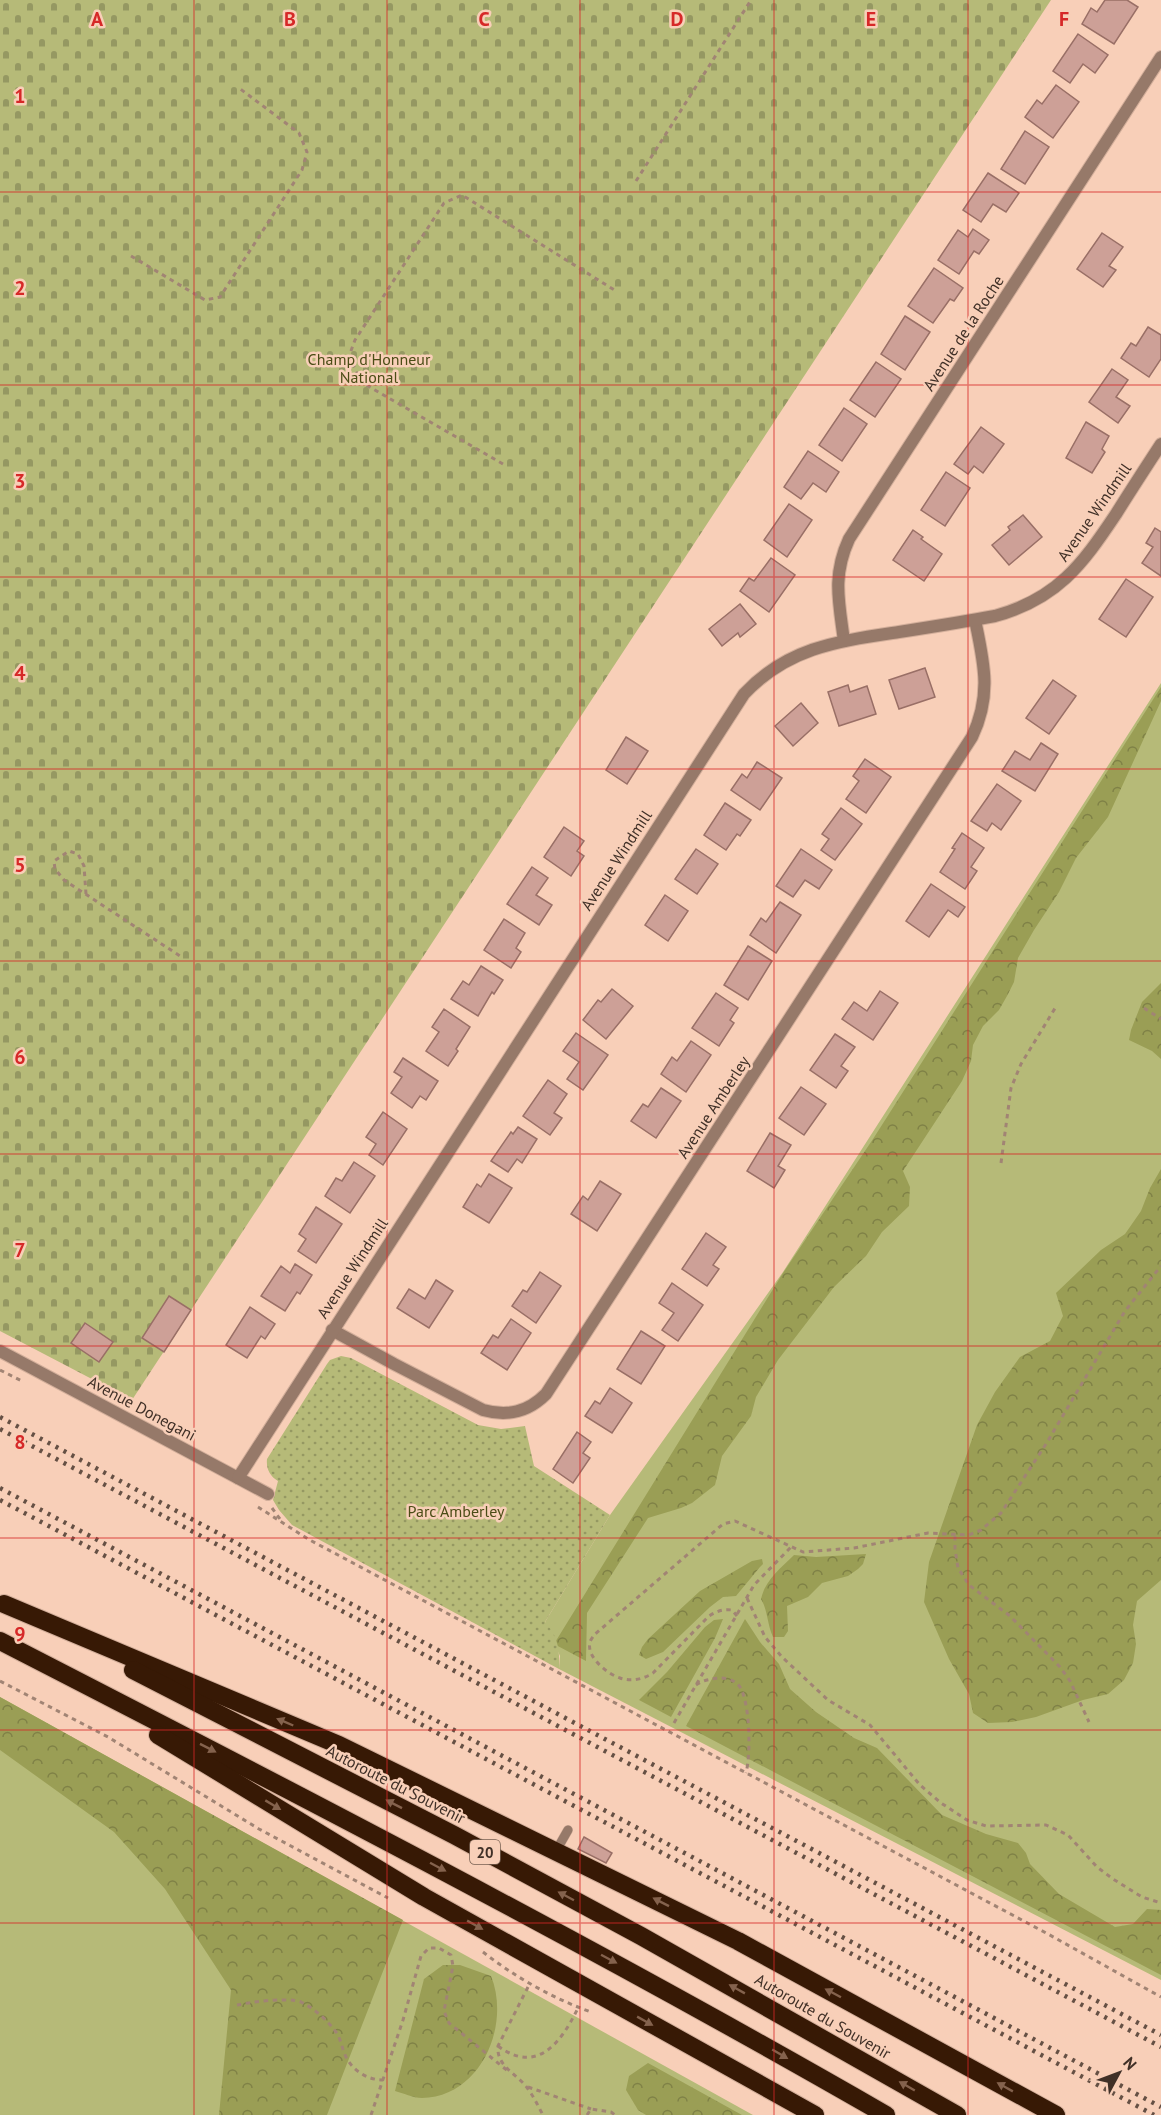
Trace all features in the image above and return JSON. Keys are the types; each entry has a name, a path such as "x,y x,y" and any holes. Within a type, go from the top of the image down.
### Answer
{"highway":[{"path":"2,1603 339,1745 738,1941 1056,2115"},
{"name":"Autoroute du Souvenir","path":"2,1603 454,1835 699,1968 957,2115"},
{"name":"20","path":"0,1641 414,1854 578,1942 886,2115"},
{"path":"26,1654 424,1897 815,2115"}],"street":[{"name":"Avenue de la Roche","path":"844,641 837,576 839,563 849,539 1161,57"},
{"name":"Avenue Windmill","path":"238,1478 736,705 752,685 776,666 810,650 844,641 1003,614 1051,590 1074,572 1095,545 1161,444"},
{"name":"Avenue Amberley","path":"332,1330 483,1410 504,1413 523,1410 533,1406 546,1394 972,737 982,710 985,684 983,659 975,620"},
{"name":"Avenue Donegani","path":"0,1351 238,1478 269,1500"}],"lane":[{"path":"556,1851 568,1830"}],"path":[{"path":"636,181 751,0"},
{"path":"131,256 205,300 220,297 302,170 307,152 299,133 239,88"},
{"path":"503,464 361,382 349,356 361,330 444,203 462,195 616,291"},
{"path":"86,894 84,866 78,854 69,851 60,855 54,861 55,869 64,879 86,894 180,956"},
{"path":"1001,1163 1011,1088 1021,1064 1057,1005"},
{"path":"1144,1008 1161,1019"},
{"path":"737,1616 732,1610 726,1610 717,1611 709,1616 647,1677 632,1680 618,1678 598,1663 590,1652 589,1644 594,1635 723,1524 735,1521 803,1551 844,1549 928,1533 969,1535 981,1530 1001,1513 1046,1444 1125,1311 1161,1266"},
{"path":"269,1500 284,1523 308,1539 1161,1996"},
{"path":"955,1535 958,1568 969,1585 1010,1617 1060,1667 1070,1681 1089,1722"},
{"path":"674,1723 754,1585 791,1547"},
{"path":"747,1598 765,1636 782,1657 828,1700 870,1725 920,1785 941,1803 967,1820 986,1826 1046,1825 1068,1835 1097,1867 1113,1879 1142,1897 1161,1903"},
{"path":"692,1691 700,1682 721,1678 729,1679 739,1687 744,1698 747,1723 746,1773"},
{"path":"0,1681 108,1737 259,1829 396,1902"},
{"path":"371,2115 421,1956 429,1948 440,1948 452,1955 453,1966 444,2011 449,2023 527,2087 615,2115"},
{"path":"478,1948 502,1968 578,2008 557,2041 535,2057 521,2059 498,2046"},
{"path":"508,2072 497,2055 498,2046 528,1987"},
{"path":"237,2005 299,2001 322,2016 337,2034 347,2059 359,2073 374,2080 383,2080"},
{"path":"527,2087 543,2115"},
{"path":"586,2115 591,2109"}],"green space":[{"name":"Champ d'Honneur National","path":"0,0 1051,0 132,1400 0,1331"},
{"path":"1161,683 1161,1980 559,1669 560,1656 545,1622 610,1515 783,1272"},
{"path":"1161,687 1161,701 1108,817 1076,858 1059,892 1034,930 1018,958 1014,982 1007,996 999,1010 983,1026 973,1045 971,1061 962,1081 903,1171 910,1187 909,1206 882,1232 866,1256 834,1287 778,1360 756,1397 751,1416 722,1456 715,1485 692,1503 648,1518 587,1613 586,1661 554,1644 783,1273 873,1139"},
{"path":"1161,983 1161,1059 1152,1051 1129,1040 1142,1002"},
{"path":"1161,1169 1161,1580 1137,1601 1133,1625 1136,1644 1133,1663 1124,1680 1108,1694 1083,1700 1036,1717 1012,1722 988,1723 973,1713 969,1694 949,1659 924,1602 929,1562 977,1425 995,1392 1020,1357 1050,1341 1063,1316 1056,1293 1101,1250 1125,1234 1141,1211"},
{"name":"Parc Amberley","path":"341,1356 351,1358 478,1425 501,1429 525,1426 534,1466 610,1515 545,1622 557,1644 559,1669 292,1525 279,1510 273,1500 278,1481 269,1472 267,1459 327,1364 330,1360"},
{"path":"866,1554 863,1564 848,1576 822,1583 808,1597 787,1606 788,1631 784,1637 773,1637 761,1599 770,1580 794,1555 816,1557"},
{"path":"762,1559 763,1564 736,1596 723,1597 663,1652 646,1659 639,1655 648,1639 700,1591 752,1561"},
{"path":"723,1619 715,1638 671,1717 639,1700 667,1672 705,1627 714,1620"},
{"path":"745,1619 760,1642 779,1664 790,1689 816,1712 854,1738 877,1748 942,1815 986,1834 1018,1843 1026,1853 1030,1864 1059,1894 1115,1927 1133,1924 1147,1909 1161,1910 1161,1975 686,1726"},
{"path":"0,1697 753,2115 0,2115"},
{"path":"0,1697 403,1920 327,2115 219,2115 231,1990 165,1889 114,1832 0,1750"},
{"path":"443,1965 460,1965 491,1976 496,1995 497,2016 494,2036 475,2072 460,2085 443,2094 415,2097 395,2091 424,1979"},
{"path":"648,2063 742,2115 646,2115 638,2110 626,2090 629,2076"}],"building":[{"path":"1105,0 1127,0 1138,7 1114,44 1082,24 1091,8 1097,12"},
{"path":"1078,34 1108,55 1095,73 1083,64 1070,83 1053,71"},
{"path":"1056,85 1079,102 1053,138 1025,117 1037,100 1042,104"},
{"path":"1025,131 1049,147 1025,184 1001,169"},
{"path":"988,173 1019,193 1006,212 993,204 981,222 963,210"},
{"path":"973,229 989,240 979,254 974,251 959,274 938,260 958,230 968,237"},
{"path":"1102,233 1123,247 1109,266 1116,270 1103,287 1077,269"},
{"path":"934,268 963,288 954,301 950,299 933,323 908,306"},
{"path":"905,316 930,332 905,370 881,354"},
{"path":"1148,327 1161,335 1161,359 1149,377 1121,358 1131,343 1136,346"},
{"path":"876,362 901,379 875,417 850,400"},
{"path":"1112,369 1128,380 1116,397 1130,406 1118,423 1089,402"},
{"path":"844,408 867,424 842,461 819,445"},
{"path":"1086,422 1109,436 1102,449 1105,452 1092,473 1066,458"},
{"path":"981,427 1004,444 983,473 974,466 968,474 954,464"},
{"path":"808,451 839,472 826,492 813,483 801,499 784,487"},
{"path":"946,472 970,488 945,526 921,510"},
{"path":"789,504 812,520 787,557 764,540"},
{"path":"1023,515 1042,537 1009,565 992,545 1010,530 1008,527"},
{"path":"1155,528 1161,532 1161,576 1142,563 1153,547 1146,543"},
{"path":"913,530 923,537 921,539 942,554 924,581 893,560"},
{"path":"771,558 795,575 769,612 740,591 749,578 754,581"},
{"path":"1126,579 1153,597 1126,637 1099,619"},
{"path":"740,604 756,624 740,637 738,633 722,646 709,629"},
{"path":"925,668 935,697 899,709 889,680"},
{"path":"1053,680 1076,696 1049,734 1026,718"},
{"path":"848,685 850,692 867,686 876,714 839,726 828,692"},
{"path":"801,703 818,723 793,746 775,726"},
{"path":"626,737 648,751 627,784 606,770"},
{"path":"1041,743 1058,754 1035,791 1002,771 1015,751 1030,760"},
{"path":"865,759 891,777 866,813 846,799 859,781 853,776"},
{"path":"757,762 782,778 760,810 731,790 742,774 747,778"},
{"path":"997,784 1021,801 1001,830 992,823 987,831 971,821"},
{"path":"725,803 751,820 726,850 704,835"},
{"path":"841,808 862,824 835,860 821,850 829,839 822,834"},
{"path":"564,827 584,841 577,851 584,856 571,876 544,857"},
{"path":"962,833 984,848 971,867 977,871 965,889 940,872"},
{"path":"696,849 718,864 697,894 675,879"},
{"path":"801,849 832,870 819,889 805,880 793,897 776,886"},
{"path":"532,867 548,878 536,895 552,905 539,925 507,904"},
{"path":"931,884 965,907 958,917 948,910 929,937 906,921"},
{"path":"665,895 688,911 668,941 645,925"},
{"path":"780,902 801,915 776,953 750,935 761,918 766,922"},
{"path":"504,919 525,933 516,948 521,952 511,968 484,950"},
{"path":"748,946 772,961 748,1000 724,985"},
{"path":"481,966 503,980 494,994 492,992 478,1016 451,999 463,981 469,985"},
{"path":"612,989 633,1006 606,1039 583,1020 598,1000 601,1002"},
{"path":"880,991 898,1003 873,1040 842,1019 854,1002 867,1011"},
{"path":"716,993 738,1008 730,1020 734,1023 719,1046 692,1028"},
{"path":"444,1009 470,1027 448,1066 426,1051 439,1032 432,1027"},
{"path":"576,1033 608,1055 583,1090 567,1079 579,1062 563,1051"},
{"path":"835,1034 855,1047 841,1066 848,1071 836,1088 810,1070"},
{"path":"691,1041 711,1055 686,1092 661,1074 672,1057 677,1061"},
{"path":"403,1058 438,1081 426,1100 420,1096 412,1108 391,1093 402,1077 394,1072"},
{"path":"548,1080 567,1094 554,1113 562,1118 550,1135 523,1116"},
{"path":"801,1087 826,1104 804,1135 779,1118"},
{"path":"661,1088 681,1101 656,1138 631,1121 643,1104 648,1107"},
{"path":"383,1112 407,1129 383,1165 369,1155 376,1144 366,1137"},
{"path":"518,1127 537,1139 522,1163 517,1159 508,1172 491,1161 511,1132 513,1134"},
{"path":"770,1133 791,1145 778,1166 785,1170 774,1188 747,1171"},
{"path":"354,1162 375,1176 350,1213 325,1196 336,1178 342,1181"},
{"path":"489,1174 512,1188 489,1223 463,1207 477,1184 481,1187"},
{"path":"600,1181 621,1194 597,1231 571,1214 583,1196 588,1200"},
{"path":"316,1207 342,1224 316,1263 298,1251 306,1239 299,1234"},
{"path":"706,1233 726,1247 713,1265 719,1269 707,1286 682,1269"},
{"path":"295,1264 312,1275 300,1294 297,1292 285,1311 261,1296 281,1266 290,1273"},
{"path":"540,1272 561,1286 536,1323 512,1306 523,1290 527,1292"},
{"path":"436,1280 453,1291 429,1328 397,1308 409,1289 425,1299"},
{"path":"672,1283 703,1305 678,1341 662,1330 674,1313 659,1303"},
{"path":"169,1296 191,1310 164,1352 142,1338"},
{"path":"250,1307 275,1324 265,1339 261,1336 247,1358 226,1345"},
{"path":"511,1319 531,1333 507,1370 481,1353 493,1335 498,1338"},
{"path":"85,1323 113,1342 99,1362 71,1343"},
{"path":"641,1331 665,1346 641,1384 617,1369"},
{"path":"610,1388 632,1403 612,1433 585,1416 595,1401 600,1404"},
{"path":"577,1432 591,1442 583,1453 590,1458 573,1483 553,1469"},
{"path":"584,1837 612,1853 606,1863 578,1849"}],"railway":[{"path":"0,1417 1161,2035"},
{"path":"0,1429 1161,2047"},
{"path":"0,1488 1161,2107"},
{"path":"0,1500 1154,2115"}]}
